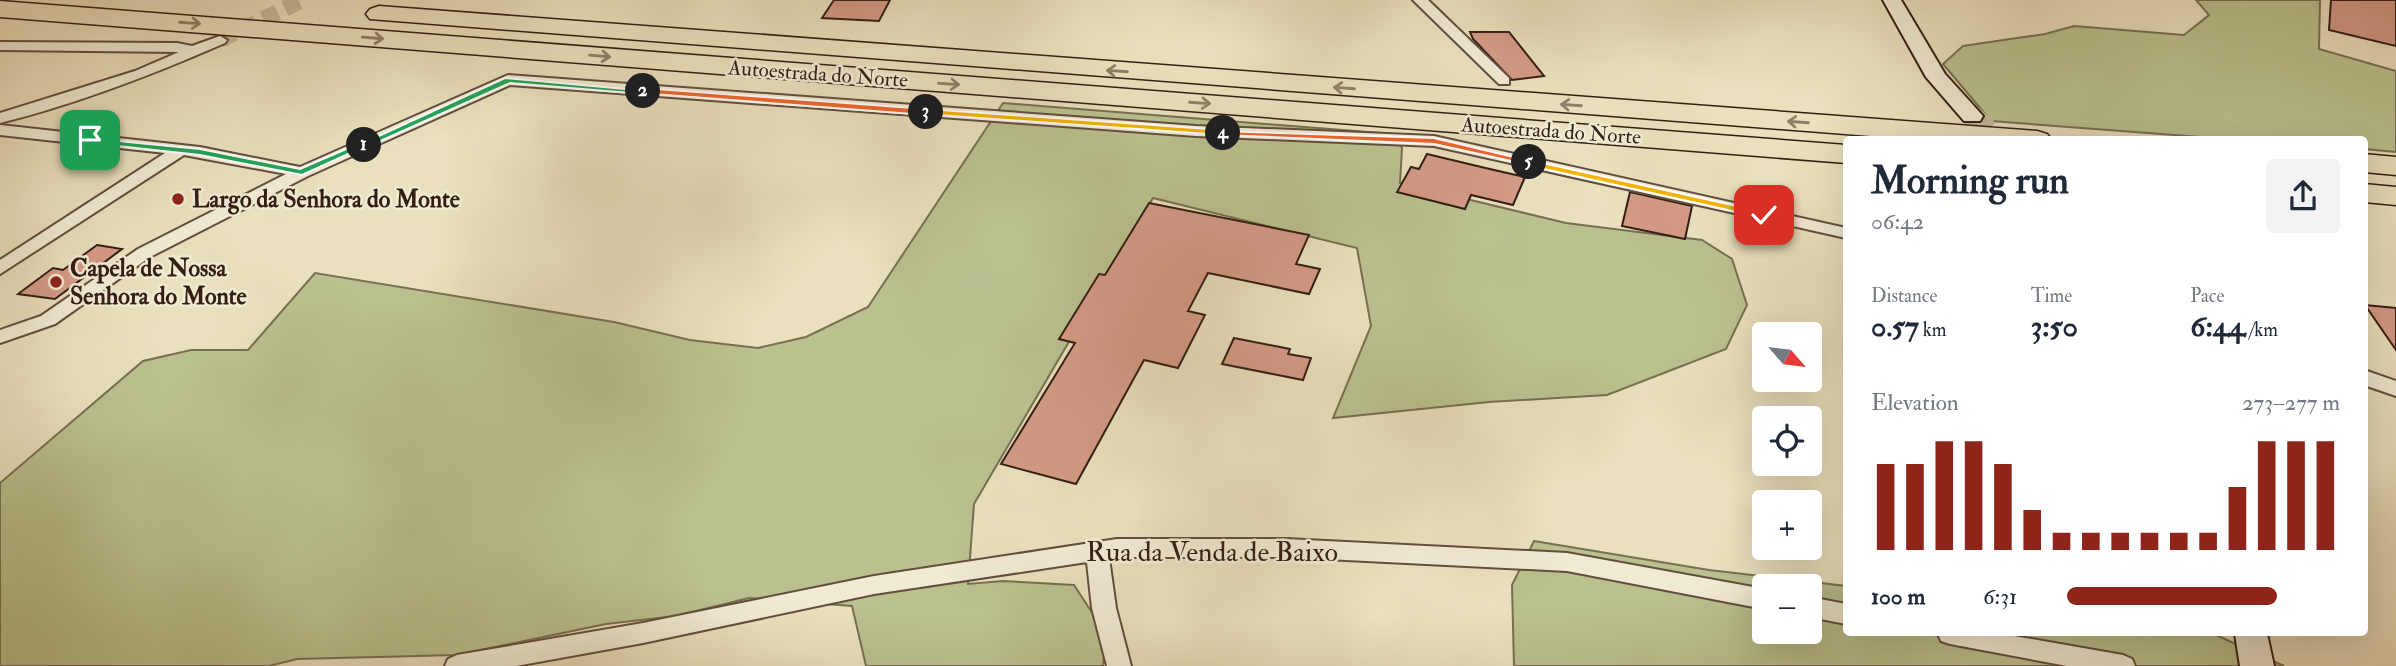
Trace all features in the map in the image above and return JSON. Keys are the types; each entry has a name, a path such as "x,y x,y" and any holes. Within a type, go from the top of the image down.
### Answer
{"highway":[{"path":"196,0 209,1"},
{"name":"Autoestrada do Norte","path":"260,5 1984,136"},
{"name":"Autoestrada do Norte","path":"0,9 1843,154"},
{"path":"2368,163 2396,166"},
{"path":"2368,193 2396,195"}],"street":[{"path":"1420,0 1504,81"},
{"path":"1892,0 1936,77 1972,116"},
{"path":"0,118 198,52 220,40"},
{"path":"0,46 177,47 198,52"},
{"path":"0,337 48,320 144,253 302,172 508,80 1196,131 1434,141 1843,232"},
{"path":"0,130 181,150 302,172"},
{"path":"0,268 181,150"},
{"path":"2368,378 2396,389"},
{"name":"Rua da Venda de Baixo","path":"457,666 643,633 874,585 1097,550 1286,548 1567,562 1752,597"},
{"path":"1097,550 1104,608 1119,666"},
{"path":"1822,609 1843,613"},
{"path":"1961,636 2123,666"},
{"path":"2252,636 2257,666"}],"green space":[{"path":"2196,0 2320,0 2319,49 2396,71 2396,152 2368,149 2368,136 2188,136 1991,121 1943,64 1963,46 2045,34 2074,26 2184,35 2209,15"},
{"path":"1003,103 1393,134 1402,148 1400,183 1566,223 1702,240 1732,259 1747,305 1726,349 1607,395 1489,402 1333,418 1371,326 1357,248 1153,198 974,504 968,584 1003,581 1074,585 1106,634 1103,666 866,666 852,606 749,598 676,616 606,624 457,655 297,659 269,666 0,666 0,483 143,361 191,350 248,350 315,273 614,322 690,340 758,348 806,337 868,307"},
{"path":"1534,541 1752,575 1752,644 1822,644 1822,583 1843,586 1843,636 2218,636 2284,666 1514,666 1512,585"}],"building":[{"path":"834,0 890,0 879,21 822,18"},
{"path":"2331,0 2396,0 2396,46 2329,30"},
{"path":"1470,32 1509,32 1544,76 1512,80 1473,39"},
{"path":"1427,154 1525,177 1513,205 1471,195 1465,209 1397,192 1411,167 1419,169"},
{"path":"1630,192 1692,206 1685,239 1622,226"},
{"path":"1149,203 1309,235 1296,264 1320,269 1309,294 1208,273 1188,311 1205,315 1178,368 1144,360 1076,484 1001,464 1075,343 1059,339 1099,274 1105,275"},
{"name":"Capela de Nossa Senhora do Monte","path":"97,245 122,249 55,299 18,294 53,268 63,270"},
{"path":"2368,305 2396,308 2396,350 2368,309"},
{"path":"1234,338 1290,349 1288,354 1311,358 1303,380 1222,364"}],"tunnel":[{"path":"220,40 303,0"},
{"path":"1972,116 1994,136"}],"place":[{"name":"Largo da Senhora do Monte","path":"178,199"},
{"name":"Capela de Nossa Senhora do Monte","path":"56,282"}],"route":[{"path":"90,140 200,152 302,172 508,80 1196,131 1434,141 1764,215"}]}
